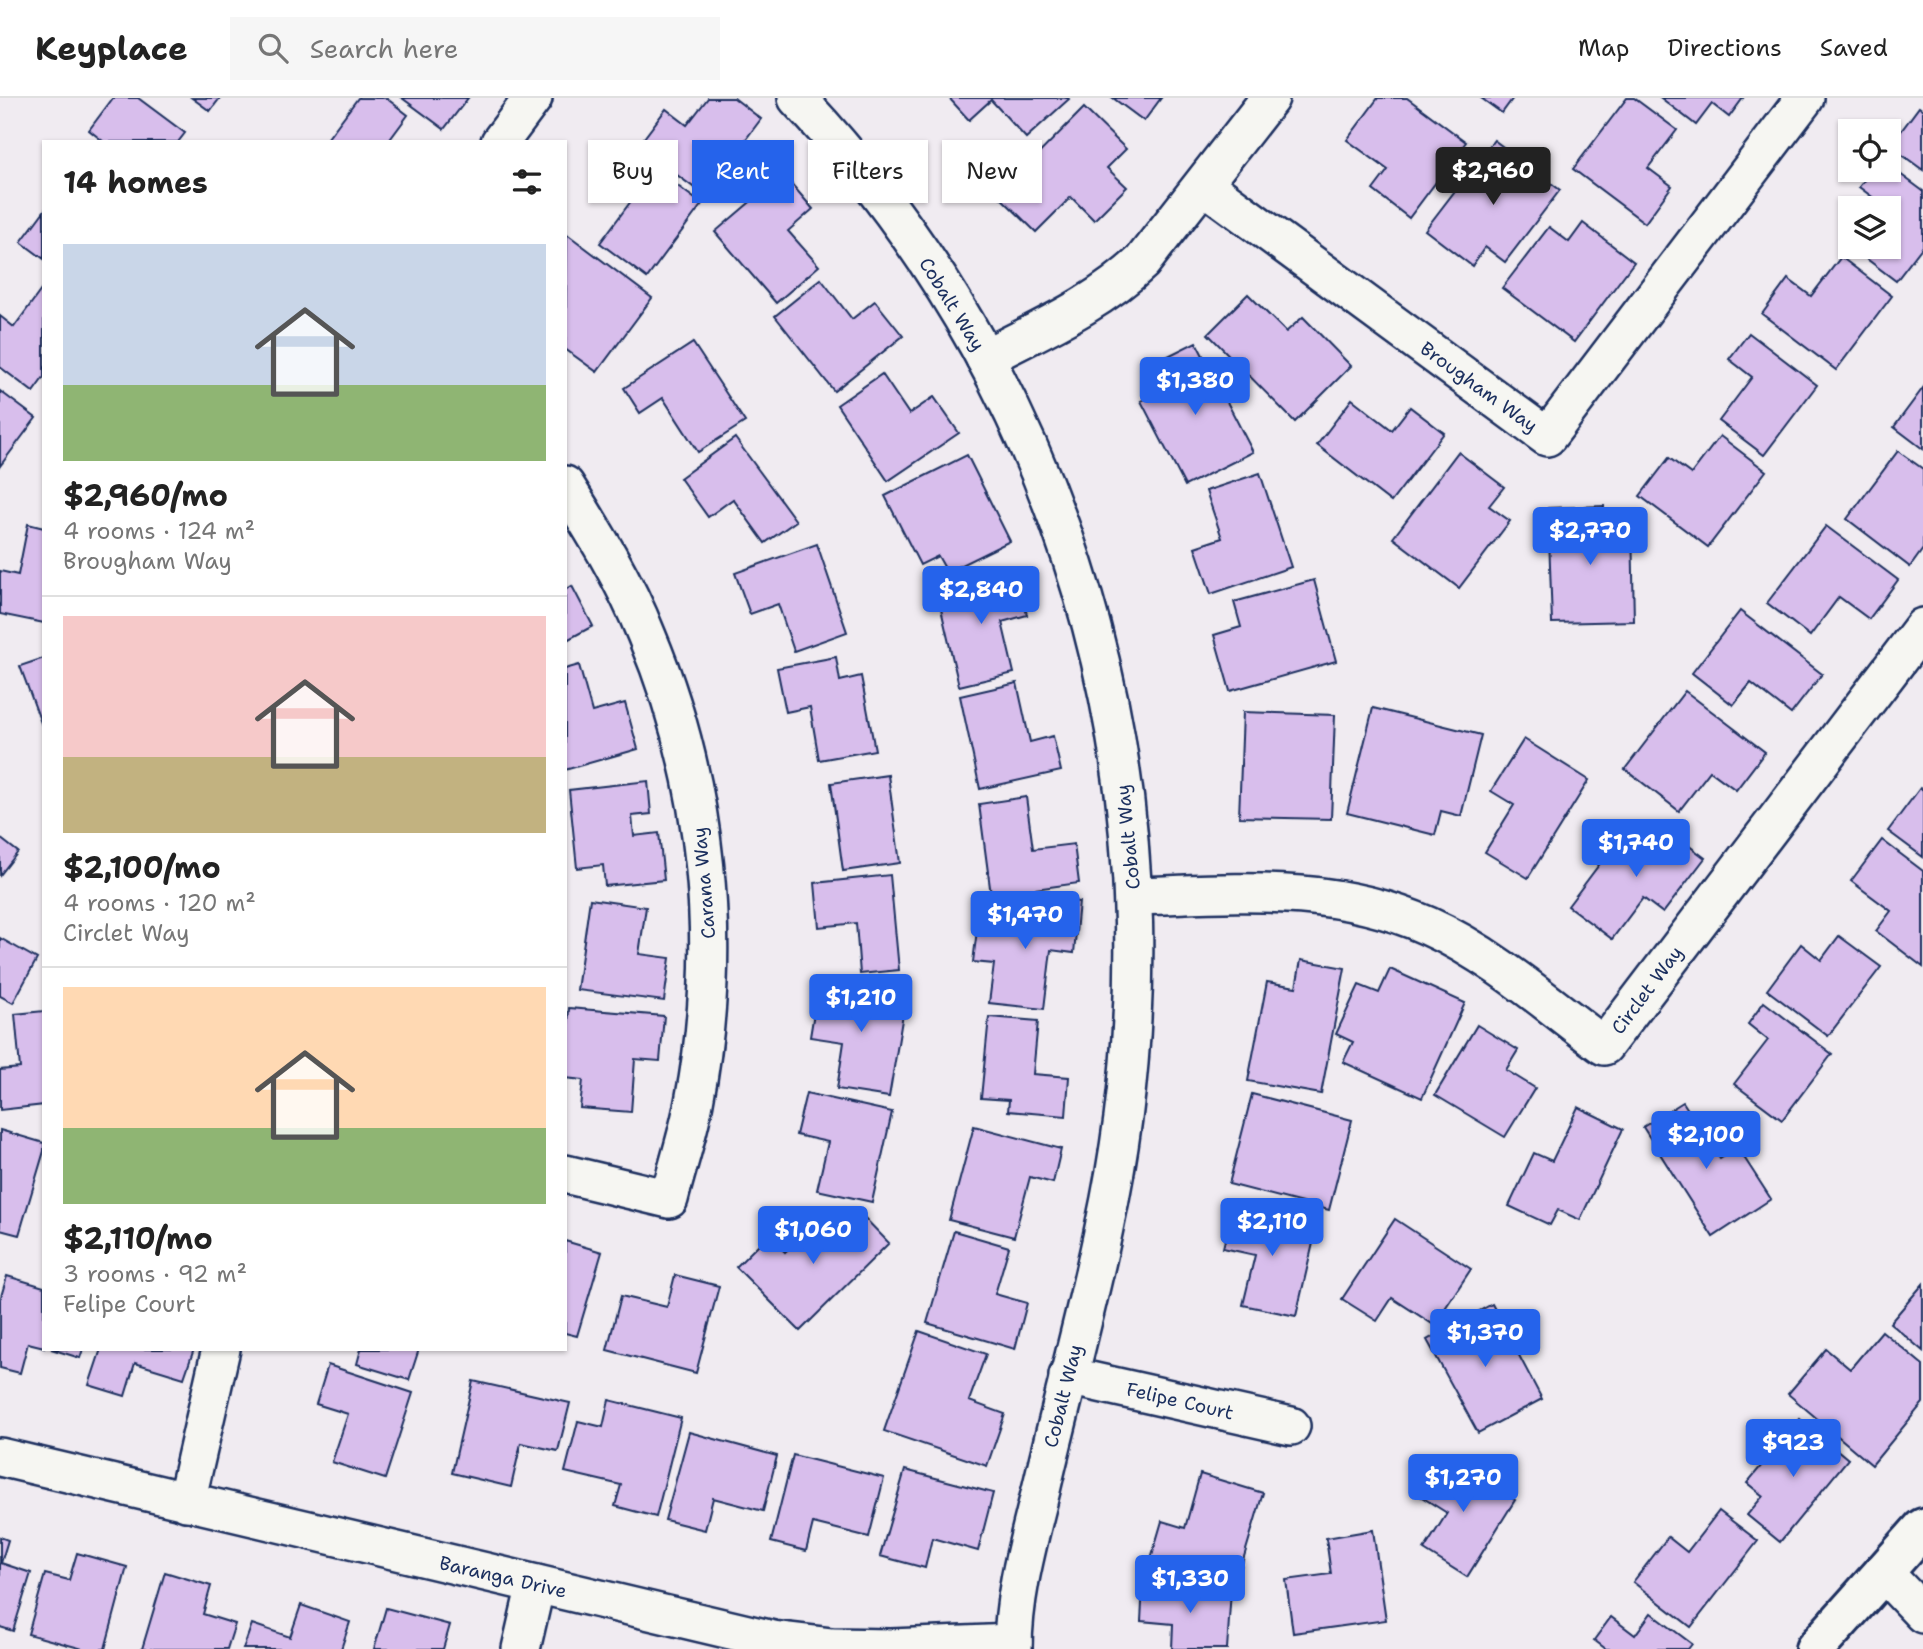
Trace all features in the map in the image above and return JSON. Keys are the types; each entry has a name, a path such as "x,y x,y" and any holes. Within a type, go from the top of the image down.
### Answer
{"street":[{"path":"502,140 533,98"},
{"name":"Cobalt Way","path":"797,98 827,130 908,233 956,306 1035,460 1066,541 1092,625 1112,709 1131,839 1136,969 1132,1044 1121,1143 1104,1228 1019,1581 1013,1646"},
{"path":"985,358 1099,299 1122,282 1142,262 1204,185 1270,98"},
{"name":"Brougham Way","path":"1204,185 1547,437 1805,98"},
{"name":"Carana Way","path":"567,488 609,556 646,632 666,685 689,766 702,838 709,934 706,1019 694,1103 669,1199 567,1174"},
{"name":"Circlet Way","path":"1134,896 1271,891 1325,896 1379,907 1429,926 1477,953 1604,1046 1923,626"},
{"path":"186,1502 221,1351"},
{"name":"Felipe Court","path":"1068,1376 1291,1426"},
{"name":"Baranga Drive","path":"0,1457 774,1640 820,1646 891,1648 1013,1646"},
{"path":"1815,1649 1923,1528"},
{"path":"1884,1572 1923,1614"},
{"path":"521,1649 536,1584"}],"building":[{"path":"113,98 138,98 185,133 180,140 102,140 89,130"},
{"path":"192,98 220,98 210,111"},
{"path":"358,98 386,98 408,115 389,140 326,140"},
{"path":"402,98 468,98 444,129"},
{"path":"708,98 734,98 761,119 745,140 692,140 692,186 678,176 678,140 643,140 666,109 687,125"},
{"path":"949,98 1069,99 1026,138 991,100 969,120"},
{"path":"1113,98 1161,98 1144,121"},
{"path":"1378,98 1407,98 1466,142 1409,218 1373,190 1388,170 1347,140"},
{"path":"1481,98 1513,98 1502,113"},
{"path":"1627,98 1634,98 1677,130 1648,168 1672,186 1645,223 1573,169"},
{"path":"1661,98 1743,98 1729,117 1712,104 1696,125"},
{"path":"1919,107 1923,110 1923,170 1901,154 1901,131"},
{"path":"1084,108 1126,149 1107,168 1127,187 1094,220 1071,197 1036,232 1006,203 1042,203 1042,150"},
{"path":"1494,140 1560,190 1505,262 1485,247 1472,266 1425,230"},
{"path":"1901,175 1923,191 1923,246 1896,281 1867,259 1901,259 1901,196 1871,196 1859,187 1863,182 1901,182"},
{"path":"678,186 692,197 692,203 702,204 647,278 600,243 630,203 678,203"},
{"path":"794,187 813,209 788,231 819,266 776,303 715,232 749,203 794,203"},
{"path":"42,214 42,258 21,242"},
{"path":"1583,223 1634,262 1574,342 1502,288 1549,227 1569,242"},
{"path":"567,234 652,298 597,372 567,350"},
{"path":"1839,259 1844,259 1892,296 1836,370 1762,314 1788,279 1811,296"},
{"path":"821,279 852,319 875,301 903,336 834,391 775,316"},
{"path":"42,291 42,380 33,392 0,367 0,316 14,327"},
{"path":"1248,294 1286,332 1303,317 1351,366 1295,422 1208,334"},
{"path":"1749,333 1817,385 1764,455 1719,421 1752,377 1729,359"},
{"path":"1196,342 1253,452 1185,486 1141,401 1166,388 1154,363"},
{"path":"693,343 745,422 698,452 663,398 640,413 624,388"},
{"path":"882,374 909,414 934,397 959,433 888,481 837,405"},
{"path":"1923,388 1923,449 1894,427"},
{"path":"0,391 36,418 0,466"},
{"path":"1352,399 1392,430 1410,407 1444,433 1391,502 1317,445"},
{"path":"1720,436 1766,471 1708,547 1640,496 1669,458 1691,474"},
{"path":"735,438 796,521 765,543 733,499 708,517 680,478"},
{"path":"1898,451 1923,469 1923,549 1910,567 1847,519"},
{"path":"1458,452 1504,487 1489,506 1510,521 1459,588 1393,538"},
{"path":"967,455 1010,541 947,572 938,556 920,565 885,496"},
{"path":"1260,473 1291,567 1211,594 1195,547 1222,538 1206,491"},
{"path":"1604,506 1604,525 1632,524 1634,621 1552,623 1548,508"},
{"path":"28,524 42,528 42,623 0,614 0,571 18,575"},
{"path":"1826,526 1898,580 1869,619 1839,597 1810,636 1767,603"},
{"path":"817,544 847,632 794,651 778,604 750,614 735,573"},
{"path":"1017,572 1027,615 1002,622 1014,673 959,686 937,592"},
{"path":"1314,580 1336,661 1230,691 1214,635 1241,627 1234,602"},
{"path":"572,586 593,626 567,640 567,589"},
{"path":"1740,611 1822,674 1791,714 1751,683 1733,705 1692,673"},
{"path":"836,657 840,681 861,676 875,750 819,760 810,707 786,712 777,668"},
{"path":"42,659 42,726 20,666"},
{"path":"579,665 592,712 625,703 638,749 567,769 567,668"},
{"path":"1017,683 1030,742 1053,736 1061,771 980,789 960,696"},
{"path":"1685,691 1765,752 1736,790 1710,771 1679,811 1625,769"},
{"path":"1373,708 1481,735 1461,816 1441,811 1435,835 1347,813"},
{"path":"1243,712 1335,715 1331,819 1239,817"},
{"path":"1524,739 1589,780 1528,878 1485,852 1514,805 1491,791"},
{"path":"888,775 900,863 843,871 831,783"},
{"path":"648,781 651,814 632,816 634,836 659,833 664,880 605,886 603,865 577,868 569,790"},
{"path":"1920,788 1923,790 1923,857 1888,831"},
{"path":"1026,797 1033,849 1074,844 1079,883 991,895 979,804"},
{"path":"1663,826 1705,858 1663,913 1643,898 1612,939 1568,906 1626,829 1648,845"},
{"path":"0,838 18,852 0,875"},
{"path":"1882,840 1923,871 1923,967 1876,931 1891,911 1851,881"},
{"path":"890,875 899,970 860,974 856,923 819,927 815,883"},
{"path":"1038,898 1079,902 1074,953 1051,950 1044,1009 989,1003 994,964 973,962 979,914 1035,920"},
{"path":"590,899 646,907 639,954 670,958 664,1001 577,990"},
{"path":"1839,936 1881,967 1828,1036 1767,990 1801,944 1821,960"},
{"path":"0,938 37,959 13,1003 0,996"},
{"path":"1301,960 1345,968 1321,1094 1248,1081 1267,982 1296,987"},
{"path":"1390,969 1465,1003 1422,1098 1343,1062 1353,1042 1336,1034 1359,985 1379,993"},
{"path":"819,982 906,996 889,1097 837,1089 844,1042 810,1037"},
{"path":"1764,1002 1832,1054 1782,1120 1734,1084 1768,1040 1748,1024"},
{"path":"569,1008 664,1016 660,1061 635,1059 631,1112 580,1108 583,1080 567,1078"},
{"path":"42,1011 42,1105 0,1110 0,1070 20,1068 15,1014"},
{"path":"989,1017 1038,1021 1033,1074 1069,1077 1066,1116 1008,1111 1009,1100 981,1098"},
{"path":"1477,1025 1518,1050 1506,1070 1535,1088 1505,1137 1435,1095"},
{"path":"806,1093 892,1112 872,1202 817,1190 828,1142 796,1135"},
{"path":"1252,1094 1352,1120 1329,1210 1229,1184"},
{"path":"1683,1102 1720,1159 1738,1148 1771,1199 1713,1237 1643,1127"},
{"path":"1578,1107 1623,1129 1580,1220 1558,1210 1550,1225 1509,1206 1534,1153 1552,1161"},
{"path":"974,1126 1061,1149 1053,1183 1030,1177 1014,1237 949,1220"},
{"path":"0,1130 42,1142 42,1158 19,1235 0,1230"},
{"path":"1233,1207 1317,1226 1296,1316 1243,1305 1255,1255 1223,1248"},
{"path":"856,1209 889,1243 800,1331 736,1267 768,1235 785,1252 823,1215 836,1228"},
{"path":"1395,1219 1471,1269 1434,1325 1392,1298 1377,1321 1342,1299"},
{"path":"954,1231 1009,1247 995,1294 1027,1303 1015,1349 927,1323"},
{"path":"567,1242 602,1252 577,1336 567,1334"},
{"path":"675,1275 719,1286 696,1373 607,1350 621,1296 667,1307"},
{"path":"7,1276 42,1286 42,1346 28,1343 20,1373 0,1368 0,1300"},
{"path":"1923,1284 1923,1351 1890,1323"},
{"path":"1492,1304 1542,1399 1478,1433 1427,1340"},
{"path":"919,1331 986,1354 969,1401 1005,1414 987,1466 884,1431"},
{"path":"1882,1331 1923,1365 1923,1403 1872,1465 1788,1394 1826,1349 1850,1369"},
{"path":"57,1351 82,1351 80,1358"},
{"path":"100,1351 193,1351 184,1378 135,1363 125,1396 89,1385"},
{"path":"360,1351 418,1351 409,1380 357,1364"},
{"path":"328,1365 413,1393 385,1479 332,1462 348,1414 316,1404"},
{"path":"473,1381 570,1403 558,1451 521,1443 511,1487 452,1473"},
{"path":"609,1400 681,1418 656,1517 615,1506 621,1485 565,1472 578,1421 603,1427"},
{"path":"1800,1419 1848,1459 1780,1542 1747,1515 1763,1496 1747,1483"},
{"path":"689,1432 777,1456 763,1511 713,1498 705,1530 665,1520"},
{"path":"1441,1454 1515,1500 1467,1577 1424,1550 1447,1513 1417,1494"},
{"path":"793,1455 884,1478 869,1537 813,1523 806,1551 771,1542"},
{"path":"905,1470 993,1493 978,1551 932,1538 925,1568 880,1556"},
{"path":"1200,1474 1263,1493 1235,1587 1150,1562 1162,1521 1185,1528"},
{"path":"1719,1511 1758,1541 1691,1627 1633,1582 1668,1537 1687,1552"},
{"path":"1373,1530 1386,1620 1293,1633 1286,1580 1331,1574 1326,1538"},
{"path":"0,1537 8,1540 1,1563 31,1573 13,1631 0,1627"},
{"path":"77,1553 127,1567 105,1649 83,1649 28,1634 45,1574 69,1580"},
{"path":"165,1572 211,1586 203,1614 235,1624 227,1649 142,1649"},
{"path":"1143,1585 1231,1590 1227,1649 1172,1649 1173,1624 1141,1621"},
{"path":"301,1605 350,1622 341,1649 243,1649 252,1624 290,1637"},
{"path":"386,1608 450,1625 443,1649 374,1649"},
{"path":"1651,1613 1692,1644 1688,1649 1606,1649 1594,1640 1611,1617 1635,1635"}]}
